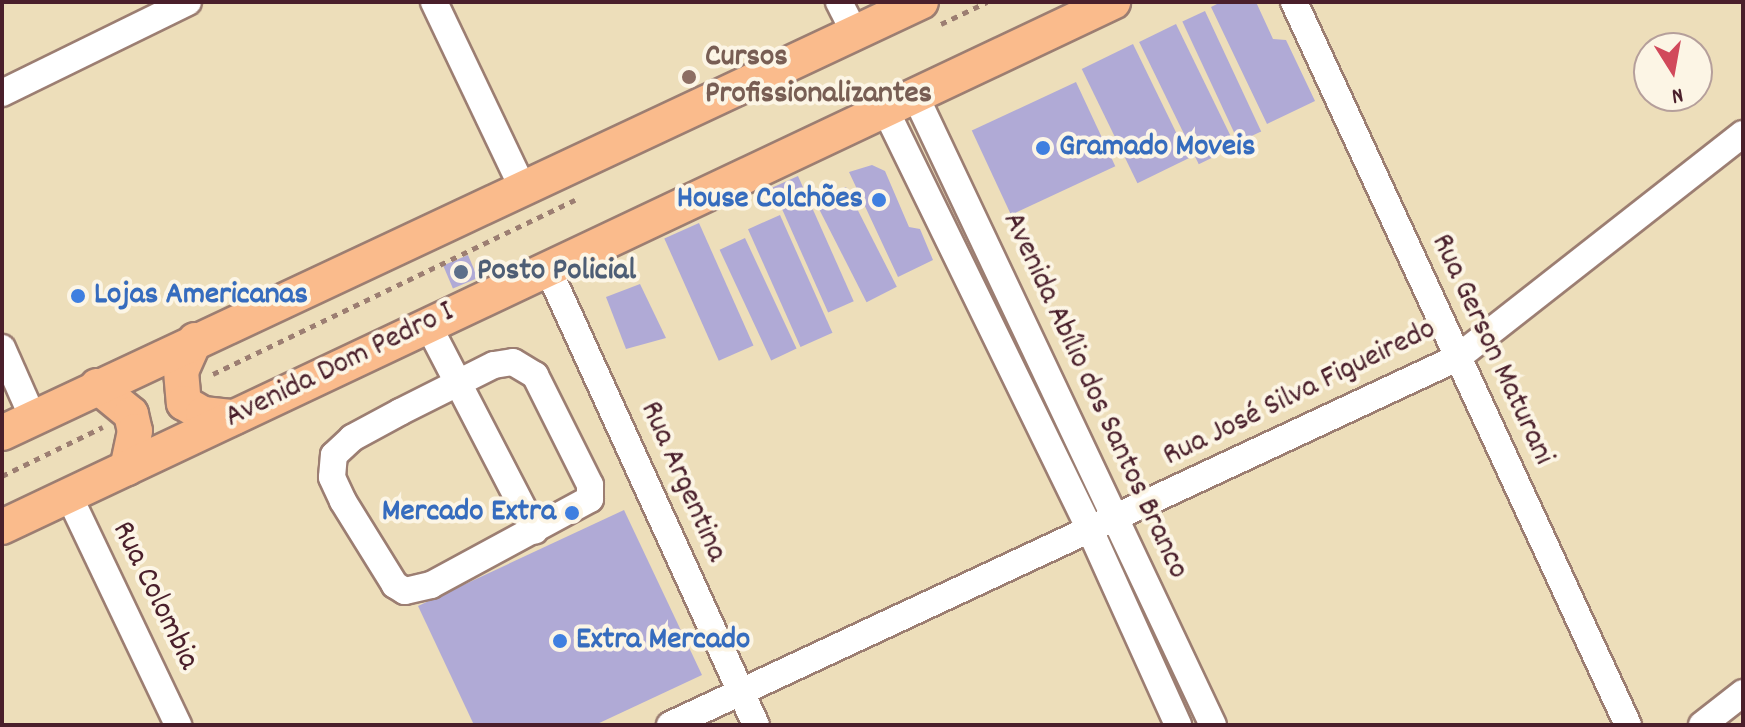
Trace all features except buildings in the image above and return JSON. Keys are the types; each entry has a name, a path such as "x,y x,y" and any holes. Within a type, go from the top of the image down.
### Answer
{"main road":[{"name":"Avenida Dom Pedro I","path":"2,527 427,323 1113,2"},
{"path":"2,433 523,189 869,19 926,16"},
{"path":"195,340 181,371 180,390 184,403 203,414 234,417"},
{"path":"97,386 131,414 135,431 127,468"}],"street":[{"path":"2,93 188,2"},
{"path":"434,2 523,189"},
{"path":"839,2 869,19"},
{"name":"Rua Gerson Maturani","path":"1294,2 1628,725"},
{"name":"Avenida Abílio dos Santos Branco","path":"900,102 1103,526 1213,725"},
{"name":"Rua José Silva Figueiredo","path":"670,725 1103,526 1457,358 1743,134"},
{"name":"Rua Argentina","path":"547,267 756,725"},
{"path":"427,323 535,531"},
{"path":"2,348 33,418"},
{"path":"513,362 535,375 590,485 590,499 580,509 431,585 405,591 395,585 343,501 332,477 334,455 352,438 457,383 513,362"},
{"name":"Rua Colombia","path":"69,496 178,725"},
{"name":"Avenida Abílio dos Santos Branco","path":"1103,526 1178,725"},
{"path":"1702,725 1743,693"}],"path":[{"path":"926,16 987,2"},
{"path":"180,390 590,193"},
{"path":"2,476 131,414"}],"place":[{"name":"Cursos Profissionalizantes","path":"689,77"},
{"name":"Gramado Moveis","path":"1043,148"},
{"name":"House Colchões","path":"879,200"},
{"name":"Posto Policial","path":"461,272"},
{"name":"Lojas Americanas","path":"78,296"},
{"name":"Mercado Extra","path":"572,513"},
{"name":"Extra Mercado","path":"560,641"}]}
